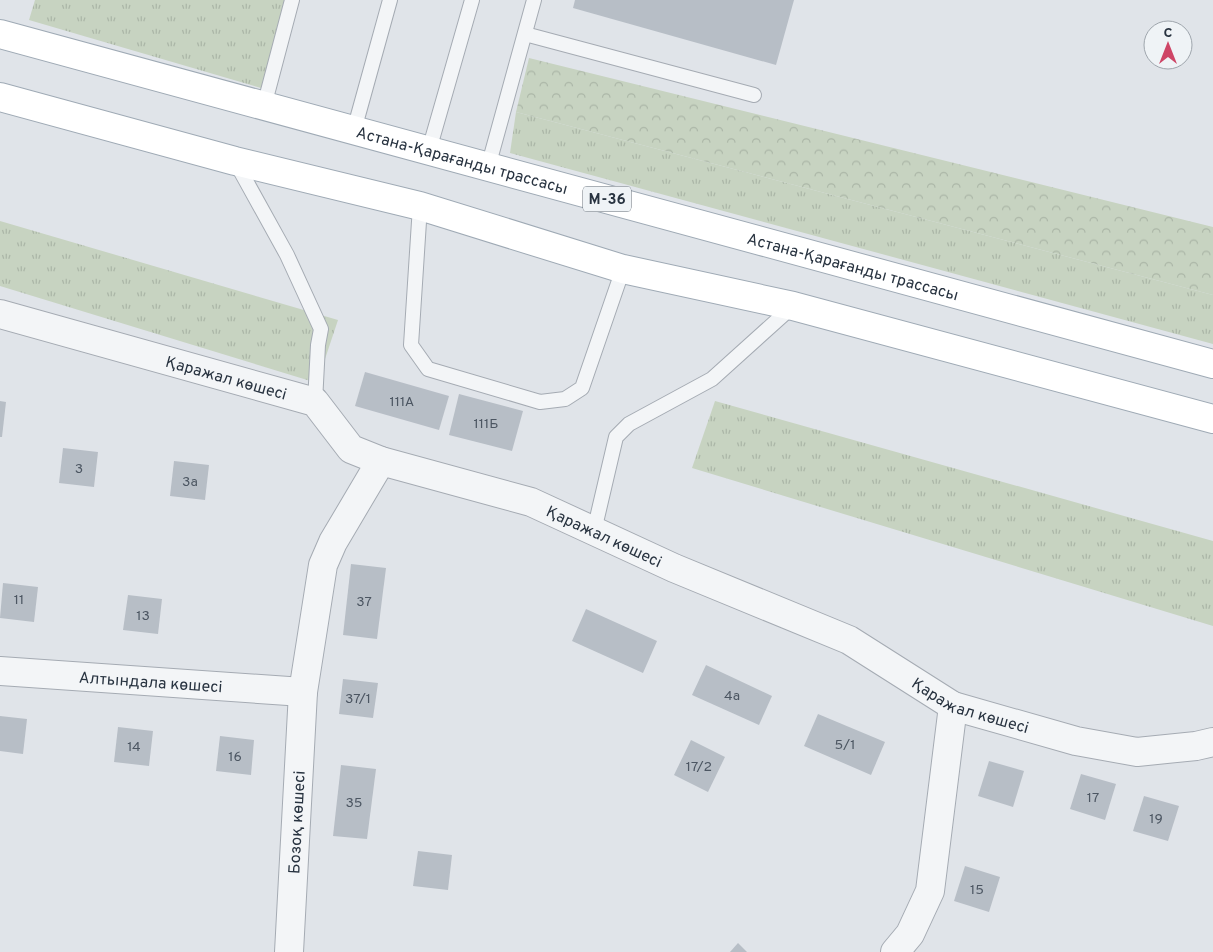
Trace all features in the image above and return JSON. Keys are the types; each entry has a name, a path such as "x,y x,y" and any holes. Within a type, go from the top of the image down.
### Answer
{"main road":[{"name":"Астана-Қарағанды трассасы","path":"0,34 1213,364"},
{"path":"0,97 235,161 420,206 624,269 793,306 1213,419"}],"street":[{"name":"Қаражал көшесі","path":"0,314 315,402 351,449 381,460 530,502 674,568 849,640 953,706 1076,741 1137,752 1196,746 1213,742"},
{"name":"Бозоқ көшесі","path":"288,952 303,692 323,565 333,542 381,460"},
{"name":"Алтындала көшесі","path":"0,671 303,692"},
{"path":"895,952 910,934 930,891 953,706"}],"lane":[{"path":"264,106 292,0"},
{"path":"354,130 390,0"},
{"path":"429,150 472,0"},
{"path":"488,167 534,0"},
{"path":"525,34 754,95"},
{"path":"235,161 287,255 321,329 318,345 315,402"},
{"path":"420,206 412,345 428,369 540,402 565,399 582,388 624,269"},
{"path":"594,531 616,437 630,424 712,378 793,306"}],"green space":[{"path":"35,0 284,0 291,2 268,90 29,20"},
{"path":"529,58 1213,227 1213,295 516,112"},
{"path":"516,112 1213,295 1213,344 510,153"},
{"path":"0,221 338,320 317,383 0,286"},
{"path":"715,401 1213,541 1213,626 692,468"}],"building":[{"path":"575,0 794,0 776,65 573,8"},
{"path":"365,372 449,396 439,430 355,406"},
{"path":"459,394 523,411 512,451 449,435"},
{"path":"0,401 6,402 2,437 0,437"},
{"path":"63,448 98,452 94,487 59,483"},
{"path":"174,461 209,465 205,500 170,496"},
{"path":"351,564 386,568 377,639 343,635"},
{"path":"3,583 38,587 34,622 0,618"},
{"path":"128,595 162,599 158,634 123,630"},
{"path":"586,609 657,641 643,673 572,641"},
{"path":"706,665 772,696 759,725 692,695"},
{"path":"343,679 378,683 373,718 339,714"},
{"path":"818,714 885,742 871,775 804,746"},
{"path":"0,716 27,719 23,754 0,751"},
{"path":"118,727 153,731 149,766 114,762"},
{"path":"220,736 254,740 251,775 216,771"},
{"path":"691,740 725,757 708,792 674,775"},
{"path":"989,761 1024,771 1013,807 978,796"},
{"path":"341,765 376,769 367,839 333,836"},
{"path":"1081,774 1116,784 1105,820 1070,809"},
{"path":"1144,796 1179,806 1168,841 1133,831"},
{"path":"418,851 452,855 448,890 413,886"},
{"path":"965,866 1000,877 989,912 954,901"},
{"path":"738,943 747,952 730,952"}]}
